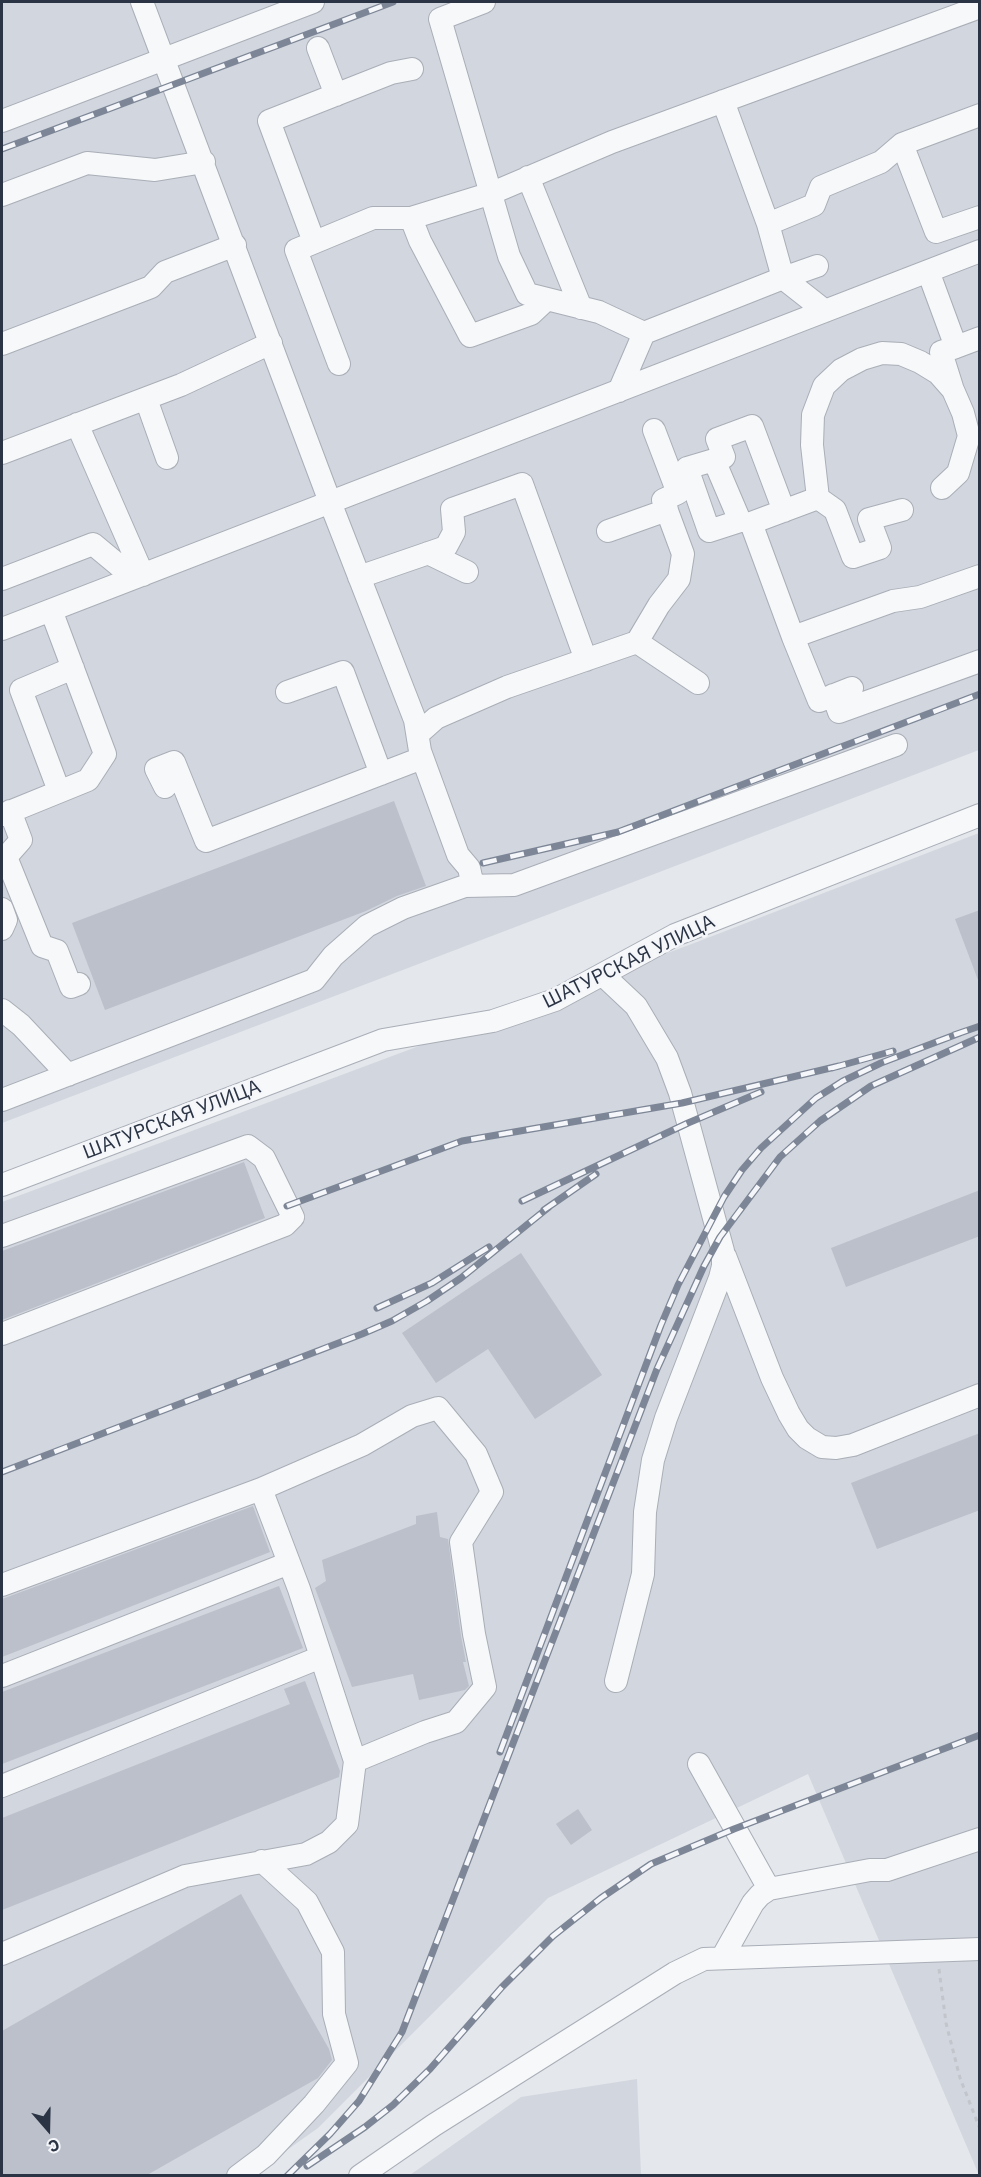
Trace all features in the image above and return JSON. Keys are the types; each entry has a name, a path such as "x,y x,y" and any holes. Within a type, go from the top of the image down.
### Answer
{"street":[{"path":"142,2 330,502 416,720 422,758 458,855 469,868 473,886"},
{"path":"2,121 313,2"},
{"path":"484,2 440,19 509,256 527,294 599,312 644,333"},
{"path":"339,364 296,250 373,218 411,218 492,193 612,142 980,7"},
{"path":"318,48 336,95"},
{"path":"314,242 269,121 391,73 412,69"},
{"path":"723,101 768,225 783,278 825,311"},
{"path":"768,225 814,205 821,187 881,162 902,144 980,115"},
{"path":"902,144 936,232 980,217"},
{"path":"2,195 87,163 155,170 204,162"},
{"path":"528,177 581,308"},
{"path":"411,218 420,241 470,336 531,314 547,299"},
{"path":"2,344 151,287 165,272 234,245"},
{"path":"2,629 138,576 231,532 330,502 980,251"},
{"path":"619,391 644,333 817,266"},
{"path":"928,271 956,347"},
{"path":"980,338 940,352 953,390 971,425 980,456"},
{"path":"2,453 181,385 271,344"},
{"path":"869,519 880,548 853,557 826,504 812,445 813,415 824,386 841,370 862,359 882,353 901,354 920,362 938,373 953,390"},
{"path":"146,399 167,458"},
{"path":"77,424 138,576"},
{"path":"942,489 958,473 971,425"},
{"path":"784,511 752,426 717,439 724,457 687,468 710,531 784,511 826,504 869,519 902,510"},
{"path":"417,734 436,718 507,687 638,642 659,605 679,579 683,554 663,500 678,493 654,430"},
{"path":"714,460 745,522 819,701 843,692 839,712 980,661"},
{"path":"359,577 446,547 454,532 452,509 522,483 586,660"},
{"path":"609,531 667,510"},
{"path":"2,579 93,544 138,576"},
{"path":"428,553 467,572"},
{"path":"793,637 893,601 920,597 980,576"},
{"path":"51,610 105,754 88,780 6,813 24,849 6,857 42,946 57,951 71,987 79,984"},
{"path":"638,642 698,683"},
{"path":"59,791 21,690 73,668"},
{"path":"287,692 343,672 381,774"},
{"path":"2,1100 314,980 333,956 367,926 403,908 451,891 473,886 514,885 896,745"},
{"path":"165,787 156,769 174,762 206,841 422,758"},
{"name":"ШАТУРСКАЯ УЛИЦА","path":"2,1185 383,1041 494,1021 555,1000 675,935 980,815"},
{"path":"2,909 6,920 2,929"},
{"path":"603,975 636,1006 667,1058 680,1093 723,1251 772,1378 798,1429 822,1447 836,1448 853,1445 980,1395"},
{"path":"2,1010 21,1025 68,1075"},
{"path":"2,1236 248,1146 264,1158 293,1217 285,1225 2,1334"},
{"path":"616,1681 644,1574 645,1512 654,1460 666,1418 720,1278 723,1251"},
{"path":"2,1585 261,1489 362,1445 412,1416 438,1408 476,1455 492,1492 461,1542 474,1634 485,1687 456,1722 425,1732 356,1761"},
{"path":"2,1954 185,1876 306,1854 329,1842 347,1824 356,1761 289,1563 261,1489"},
{"path":"2,1676 289,1563"},
{"path":"2,1786 321,1657"},
{"path":"699,1764 769,1889"},
{"path":"722,1958 753,1903 760,1894 769,1889 870,1870 887,1870 980,1839"},
{"path":"238,2175 266,2155 314,2104 347,2063 334,2014 333,1952 307,1902 262,1861"},
{"path":"360,2175 434,2125 675,1973 704,1959 980,1949"}],"path":[{"path":"936,1950 946,2023 960,2078 980,2129"}],"shaded area":[{"path":"2,2 979,2 979,750 2,1123"},
{"path":"979,833 979,2175 808,1774 548,1898 318,2128 252,2175 2,2176 2,1202 697,942"},
{"path":"637,2079 641,2175 410,2175 521,2097"}],"building":[{"path":"394,801 426,886 105,1010 72,923"},
{"path":"980,910 980,980 978,980 955,919"},
{"path":"244,1162 265,1218 2,1320 2,1251"},
{"path":"980,1190 980,1236 846,1287 831,1248"},
{"path":"521,1253 602,1375 535,1419 488,1349 436,1383 402,1333"},
{"path":"980,1433 980,1510 877,1549 851,1483"},
{"path":"253,1506 270,1552 2,1657 2,1599"},
{"path":"437,1512 440,1537 448,1539 466,1662 463,1662 469,1686 465,1690 419,1700 413,1674 352,1687 315,1588 326,1581 322,1560 416,1524 416,1516"},
{"path":"279,1586 303,1648 2,1764 2,1692"},
{"path":"305,1681 340,1771 339,1777 2,1910 2,1818 290,1704 284,1689"},
{"path":"578,1809 592,1830 571,1845 556,1824"},
{"path":"241,1894 329,2049 332,2060 318,2078 147,2175 2,2175 2,2031"}],"railway":[{"path":"2,149 393,2"},
{"path":"483,863 618,832 980,694"},
{"path":"954,1035 980,1026"},
{"path":"500,1752 661,1325 678,1285 724,1197 742,1170 761,1148 816,1098 843,1081 881,1063 960,1033"},
{"path":"287,2176 330,2134 359,2101 402,2032 657,1369 704,1266 720,1237 780,1157 820,1121 871,1086 980,1037"},
{"path":"832,1068 893,1051"},
{"path":"287,1206 462,1141 682,1103 839,1066"},
{"path":"522,1201 688,1123 761,1092"},
{"path":"544,1210 596,1174"},
{"path":"2,1472 392,1321 461,1278 549,1207"},
{"path":"377,1308 432,1283 489,1247"},
{"path":"307,2166 393,2105 430,2069 502,1987 553,1936 601,1898 651,1864 734,1829 980,1735"}]}
